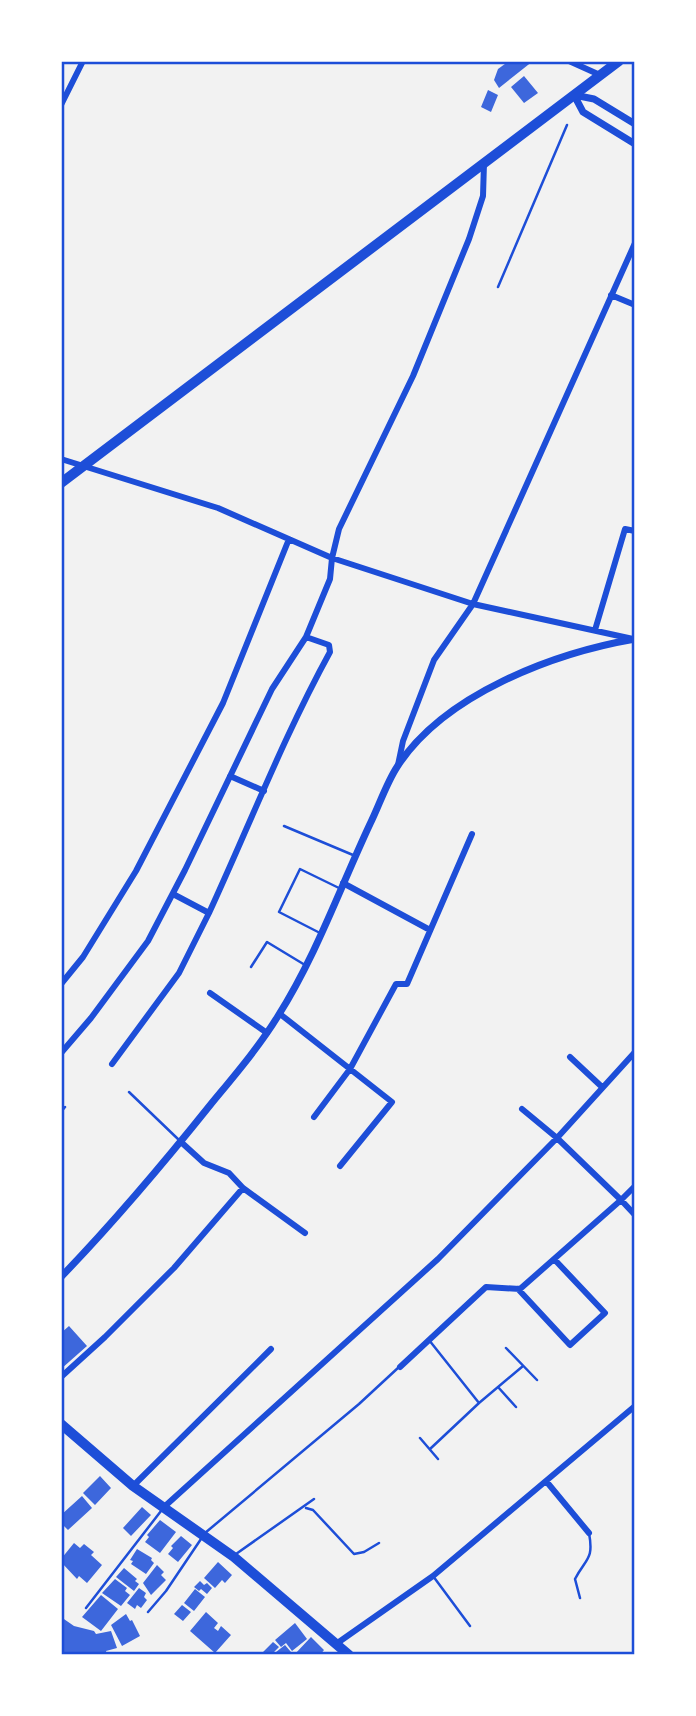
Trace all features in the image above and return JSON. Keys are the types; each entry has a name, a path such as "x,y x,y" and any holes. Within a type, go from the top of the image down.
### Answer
{"main road":[{"path":"61,482 619,61"},
{"path":"61,1424 133,1486 234,1557 349,1655"}],"street":[{"path":"61,105 83,61"},
{"path":"569,61 600,75"},
{"path":"574,95 594,99 635,124"},
{"path":"574,95 583,111 635,144"},
{"path":"61,1053 91,1018 148,941 272,689 306,637 330,579 339,529 413,376 469,239 483,196 484,163"},
{"path":"61,1277 131,1202 181,1142 280,1014 321,933 397,767 403,741 434,660 473,604 635,243"},
{"path":"611,295 635,304"},
{"path":"61,459 218,508 332,558 473,604 635,639"},
{"path":"595,630 625,529 635,531"},
{"path":"61,984 83,957 136,872 223,702 289,539"},
{"path":"112,1064 179,973 209,913 301,704 330,652 329,645 306,637"},
{"path":"397,767 419,741 441,722 491,687 556,659 635,639"},
{"path":"230,776 264,791"},
{"path":"314,1117 350,1069 396,984 407,984 472,834"},
{"path":"342,886 430,930"},
{"path":"173,894 209,913"},
{"path":"210,993 267,1034"},
{"path":"280,1014 392,1102 340,1166"},
{"path":"163,1507 438,1259 557,1138 635,1052"},
{"path":"570,1057 602,1087"},
{"path":"522,1109 557,1138 635,1215"},
{"path":"181,1142 204,1163 229,1173 243,1188 305,1233"},
{"path":"400,1367 486,1287 518,1289 635,1186"},
{"path":"61,1377 174,1268 243,1188"},
{"path":"518,1289 570,1345 605,1313 554,1259"},
{"path":"133,1486 271,1349"},
{"path":"336,1644 433,1576 635,1406"},
{"path":"546,1481 589,1533"}],"lane":[{"path":"284,826 356,856"},
{"path":"321,933 279,912 300,869 342,886"},
{"path":"251,967 267,942 305,965"},
{"path":"129,1092 181,1142"},
{"path":"61,1112 65,1107"},
{"path":"429,1340 479,1403"},
{"path":"506,1348 537,1380"},
{"path":"430,1449 523,1366"},
{"path":"148,1612 166,1591 208,1528 400,1367"},
{"path":"498,1387 516,1407"},
{"path":"420,1438 438,1459"},
{"path":"234,1557 314,1500"},
{"path":"86,1608 163,1507"},
{"path":"305,1507 313,1510 354,1554 364,1552 379,1543"},
{"path":"580,1598 575,1579 589,1562 592,1549 589,1533"},
{"path":"433,1576 470,1626"}],"path":[{"path":"498,287 567,125"}],"building":[{"path":"509,61 533,61 499,88 494,80 498,69"},
{"path":"524,76 538,93 524,103 511,87"},
{"path":"488,90 498,95 491,112 481,107"},
{"path":"69,1326 87,1346 61,1369 61,1333"},
{"path":"100,1476 111,1488 95,1505 83,1493"},
{"path":"82,1496 92,1508 68,1530 61,1523 61,1515"},
{"path":"142,1507 151,1515 131,1536 123,1528"},
{"path":"160,1520 176,1532 160,1553 145,1542 149,1537 147,1535"},
{"path":"181,1536 192,1545 178,1562 168,1554 173,1548 171,1546"},
{"path":"74,1543 80,1548 84,1544 94,1552 91,1555 102,1565 87,1583 79,1576 77,1579 61,1562"},
{"path":"137,1549 152,1558 154,1563 146,1574 131,1564 133,1561 130,1560"},
{"path":"218,1562 232,1575 225,1583 222,1580 215,1588 204,1578"},
{"path":"157,1565 164,1572 161,1575 166,1580 151,1595 143,1583"},
{"path":"124,1568 137,1579 135,1581 139,1584 134,1591 116,1577"},
{"path":"115,1579 127,1588 125,1591 130,1595 121,1606 102,1593"},
{"path":"200,1581 212,1588 207,1594 194,1587"},
{"path":"139,1588 146,1593 144,1597 147,1600 141,1608 137,1605 135,1609 127,1603"},
{"path":"195,1589 205,1597 194,1611 184,1603"},
{"path":"101,1595 118,1609 101,1631 82,1617"},
{"path":"182,1605 191,1612 183,1621 174,1614"},
{"path":"206,1612 218,1623 214,1628 218,1631 221,1626 231,1635 215,1653 190,1631"},
{"path":"126,1614 140,1636 122,1646 111,1625"},
{"path":"61,1617 74,1626 94,1631 96,1634 111,1631 117,1648 106,1651 107,1655 61,1655"},
{"path":"295,1623 307,1639 292,1651 286,1643 281,1647 275,1640"},
{"path":"311,1637 324,1650 320,1655 294,1655"},
{"path":"273,1642 279,1647 273,1653 275,1655 260,1655"},
{"path":"285,1645 291,1652 288,1655 278,1655 276,1652"}]}
